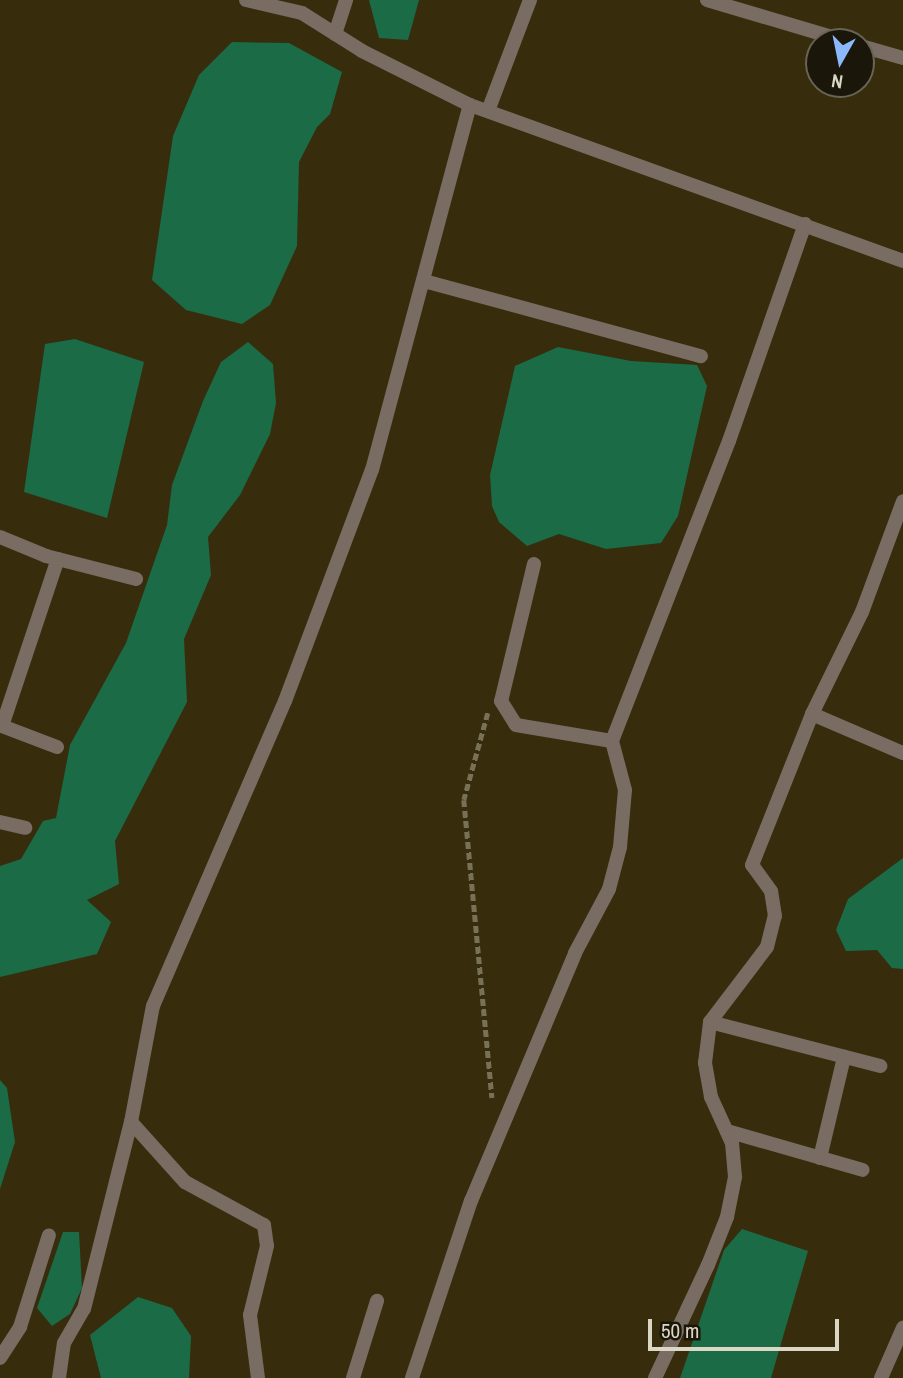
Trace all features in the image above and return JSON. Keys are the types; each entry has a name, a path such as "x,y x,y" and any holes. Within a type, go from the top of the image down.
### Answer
{"street":[{"path":"246,0 302,13 335,34 470,105 903,261"},
{"path":"335,34 346,0"},
{"path":"488,111 530,0"},
{"path":"707,0 805,29"},
{"path":"875,50 903,58"},
{"path":"59,1378 64,1343 84,1308 131,1122 153,1006 285,701 372,470 470,105"},
{"path":"412,1378 471,1201 575,953 609,889 625,790 612,741 729,441 806,225"},
{"path":"424,281 701,356"},
{"path":"655,1378 727,1217 735,1177 727,1131 711,1097 705,1063 710,1022 767,947 775,916 771,891 752,865 812,714 862,612 903,501"},
{"path":"0,537 58,559 136,579"},
{"path":"57,747 2,726 58,559"},
{"path":"534,564 501,701 516,725 612,741"},
{"path":"812,714 903,753"},
{"path":"0,822 25,828"},
{"path":"710,1022 880,1066"},
{"path":"820,1158 844,1057"},
{"path":"131,1122 185,1182 264,1225 267,1246 250,1315 258,1378"},
{"path":"727,1131 863,1170"},
{"path":"0,1358 20,1328 49,1235"},
{"path":"353,1378 377,1301"},
{"path":"881,1378 903,1328"}],"path":[{"path":"492,1107 464,800 484,716 501,701"}],"shaded area":[{"path":"369,0 419,0 408,40 379,38"},
{"path":"232,42 289,43 342,72 330,114 317,127 299,162 297,246 270,305 242,324 186,310 152,280 173,136 199,75"},
{"path":"75,339 144,362 107,518 24,492 45,344"},
{"path":"248,342 273,364 276,403 270,434 240,495 208,537 211,575 184,639 187,702 115,841 119,884 87,900 111,922 97,954 0,977 0,866 21,859 43,821 56,818 70,745 126,643 167,525 172,485 203,401 221,362"},
{"path":"558,347 631,361 697,365 707,386 678,516 661,543 606,549 559,534 527,546 499,522 492,506 490,475 515,366"},
{"path":"903,858 903,969 892,968 877,950 846,951 836,930 848,899"},
{"path":"0,1080 7,1088 15,1142 0,1189"},
{"path":"742,1229 808,1251 771,1378 680,1378 724,1250"},
{"path":"63,1232 79,1232 82,1288 70,1314 52,1326 37,1308"},
{"path":"138,1297 172,1308 191,1336 189,1378 101,1378 90,1335"}]}
